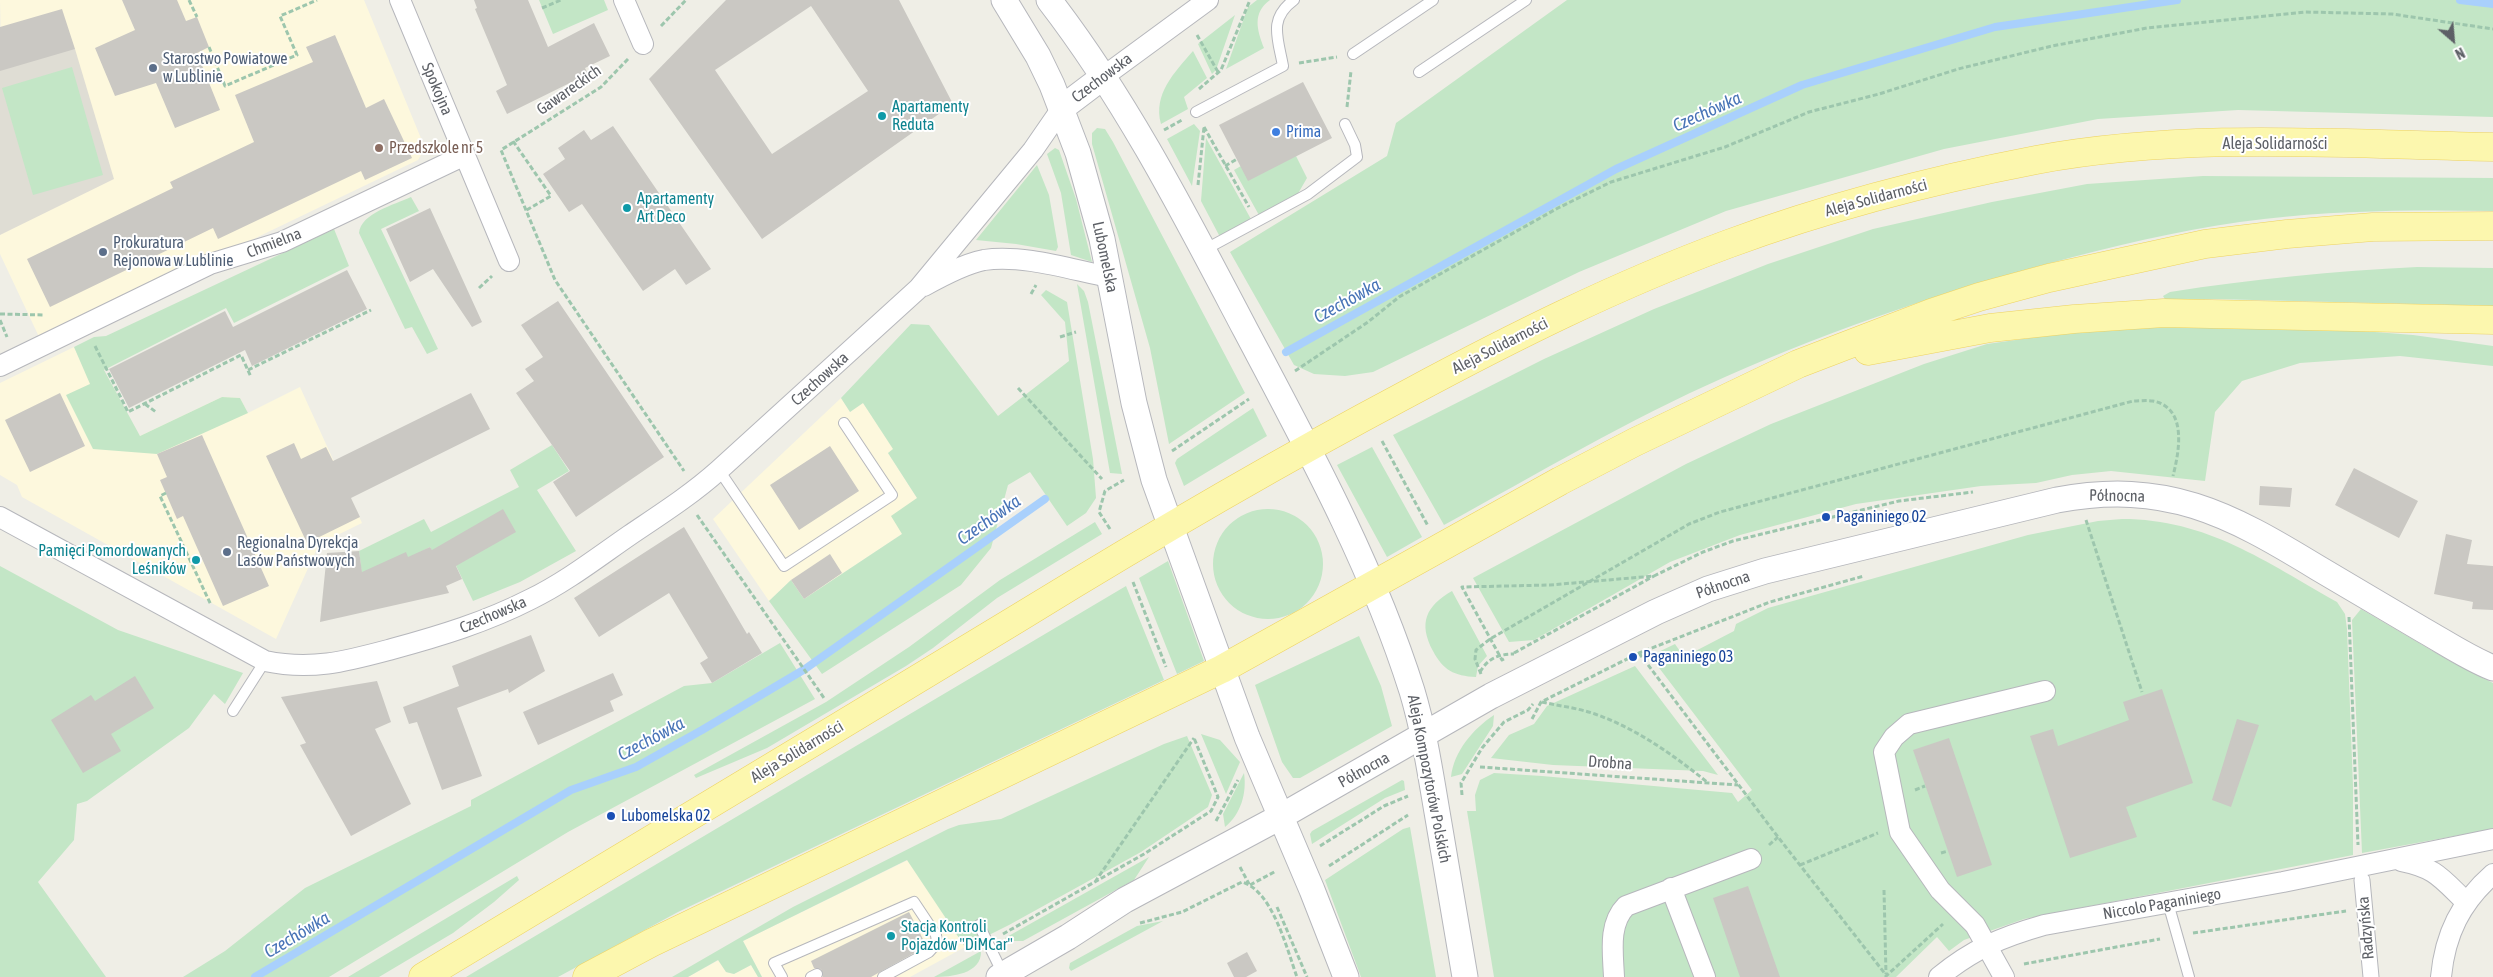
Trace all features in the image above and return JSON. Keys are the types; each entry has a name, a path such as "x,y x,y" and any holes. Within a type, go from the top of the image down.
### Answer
{"main road":[{"name":"Aleja Solidarności","path":"422,977 1170,526 1308,448 1483,353 1614,291 1726,245 1836,208 1904,190 2039,160 2153,146 2267,142 2493,147"},
{"path":"587,977 651,943 1222,669 1618,450 1798,364 1931,313 1979,297 2049,278 2205,244 2287,234 2373,227 2493,226"},
{"path":"1798,364 1990,328 2155,313 2493,320"}],"street":[{"name":"Spokojna","path":"400,0 509,260"},
{"path":"624,0 643,44"},
{"name":"Lubomelska","path":"1004,0 1038,56 1062,108 1091,195 1143,444 1170,526 1222,669"},
{"path":"1049,0 1103,77 1204,251 1308,448"},
{"name":"Czechowska","path":"0,517 265,661 287,666 309,666 344,662 453,632 486,620 533,598 693,493 918,289 1032,150 1062,108 1208,0"},
{"name":"Chmielna","path":"0,366 210,264 282,242 464,155"},
{"name":"Czechowska","path":"918,289 946,274 984,260 1020,261 1067,267 1109,277"},
{"name":"Aleja Kompozytorów Polskich","path":"1308,448 1372,586 1398,649 1424,736 1465,977"},
{"name":"Północna","path":"1001,976 1068,937 1125,900 1280,817 1491,696 1647,616 1708,589 1738,579 2066,499 2108,494 2136,495 2193,504 2235,520 2455,649 2493,668"},
{"path":"1222,669 1252,750 1346,977"},
{"path":"2004,977 1987,944 1975,926 1940,890 1900,832 1884,752 1894,737 1909,724 2045,691"},
{"name":"Niccolo Paganiniego","path":"1939,977 1955,964 1987,944 2006,936 2044,925 2397,860 2493,839"},
{"path":"1614,977 1614,923 1626,906 1751,859"},
{"name":"Niccolo Paganiniego","path":"2397,860 2424,865 2436,872 2466,902"},
{"path":"2440,977 2443,955 2451,931 2466,902 2493,874"},
{"name":"Radzyńska","path":"2362,880 2371,977"},
{"path":"1671,888 1705,977"}],"lane":[{"path":"1196,112 1283,66 1276,26 1279,14 1294,0"},
{"path":"1353,54 1433,0"},
{"path":"1419,72 1526,0"},
{"path":"1204,251 1308,194 1358,157 1355,145 1344,124"},
{"path":"719,470 784,566 892,495 844,423"},
{"path":"233,711 265,661"},
{"path":"782,977 774,963 914,902 920,921 936,935 937,943 929,952 883,977"},
{"path":"2168,903 2189,977"},
{"path":"979,925 1001,976"}],"path":[{"path":"188,0 197,17"},
{"path":"209,47 225,86 297,55 280,16 317,0"},
{"path":"542,8 562,0"},
{"name":"Gawareckich","path":"525,210 500,150 601,87 686,0"},
{"path":"1289,376 1368,322 1399,297 1558,208 1611,182 1726,147 1809,112 1879,94 1958,68 2052,46 2147,28 2305,12 2392,14 2493,29"},
{"path":"1196,34 1218,72"},
{"path":"1283,66 1353,54 1344,124"},
{"path":"1157,134 1196,112"},
{"path":"1204,127 1257,221"},
{"path":"514,142 551,196 525,210 554,280 690,480"},
{"path":"1225,166 1237,159"},
{"path":"248,370 371,310"},
{"path":"0,314 45,315"},
{"path":"84,325 128,412 241,355 251,377"},
{"path":"1060,337 1076,332"},
{"path":"1018,388 1102,479"},
{"path":"1171,452 1248,399"},
{"path":"1480,672 1475,659 1476,650 1490,639 1689,524 1720,512 2133,401 2153,401 2165,407 2177,425 2180,446 2167,499"},
{"path":"144,404 156,412"},
{"path":"1382,441 1431,532"},
{"path":"1110,529 1099,512 1105,491 1124,480"},
{"path":"1654,576 1550,585 1462,587 1502,660 1654,576 1703,552 1742,538 1899,501 1982,491"},
{"path":"166,493 160,496 213,609"},
{"path":"696,512 824,698"},
{"path":"2093,516 2085,517 2142,692"},
{"path":"1532,719 1541,702 1639,653 1770,602 1872,573"},
{"path":"1133,582 1167,668"},
{"path":"2349,614 2359,855"},
{"path":"1639,653 1738,785 1886,976"},
{"path":"1541,702 1593,714 1636,731 1678,758 1708,782"},
{"path":"1461,783 1482,748 1504,722"},
{"path":"987,943 1144,854 1211,812 1218,797 1194,738 1094,882"},
{"path":"1210,825 1217,821 1252,750"},
{"name":"Drobna","path":"1480,767 1738,785"},
{"path":"1314,850 1384,806 1405,797"},
{"path":"1322,871 1380,831 1408,815"},
{"path":"1800,865 1899,826"},
{"path":"1250,884 1265,877"},
{"path":"1134,924 1172,916 1242,882 1250,884 1263,895 1267,902 1297,977"},
{"path":"1884,890 1886,976"},
{"path":"1277,906 1307,977"},
{"path":"1886,976 1948,919"}],"shaded area":[{"path":"0,0 364,0 425,148 418,160 41,341 0,254 0,235 5,231"},
{"path":"0,27 75,49 114,179 0,235"},
{"path":"74,347 91,384 140,436 222,397 240,398 248,413 300,387 362,523 319,544 276,639 22,497 17,485 0,475 0,383"},
{"path":"841,398 850,412 863,403 894,449 888,453 917,498 902,534 804,599 791,580 769,601 713,519"},
{"path":"908,860 965,947 910,977 762,977 743,941"},
{"path":"719,960 726,972 734,974 751,965 758,977 688,977"}],"green space":[{"path":"539,0 604,0 608,10 553,34"},
{"path":"1257,0 1270,0 1260,10 1258,16 1259,35 1264,48 1226,69 1248,7"},
{"path":"1567,0 2493,0 2493,117 2238,110 2098,119 1944,149 1726,211 1579,272 1373,372 1345,376 1314,374 1294,365 1230,252 1387,156 1396,123"},
{"path":"1235,15 1216,70 1212,74 1198,44"},
{"path":"1193,51 1207,78 1184,97 1188,109 1161,124 1160,103 1167,84"},
{"path":"72,67 103,175 33,195 2,88"},
{"path":"1194,124 1200,131 1192,186 1167,139"},
{"path":"1097,128 1105,129 1113,142 1245,393 1169,444 1150,348 1092,144 1092,133"},
{"path":"1206,138 1252,221 1220,237 1201,201"},
{"path":"1055,148 1059,150 1076,199 1092,262 1071,255 1061,193 1047,154"},
{"path":"1296,156 1307,178 1296,197 1260,217 1234,170 1241,166"},
{"path":"1037,165 1049,195 1058,247 1056,251 976,240"},
{"path":"2203,176 2493,178 2493,211 2350,212 2240,222 2120,245 1940,295 1853,325 1725,377 1618,429 1444,525 1393,435 1544,359 1654,309 1768,264 1873,229 1992,202 2087,184"},
{"path":"411,197 419,211 381,229 438,349 427,354 412,327 405,329 359,233 361,226 366,220 379,210"},
{"path":"334,229 349,266 234,323 226,308 104,370 140,436 222,397 240,398 248,413 157,454 93,449 66,395 90,384 74,347 94,337 106,336"},
{"path":"2417,267 2493,268 2493,306 2214,299 2166,301 2163,296 2170,292 2263,279"},
{"path":"1077,284 1084,291 1088,302 1122,474 1110,473"},
{"path":"1046,290 1067,302 1093,459 1096,498 1086,513 1067,526 1030,472 1008,485 991,548 961,585 822,674 769,601 791,580 804,599 902,534 891,516 917,498 888,453 893,449 863,403 850,412 841,398 911,324 929,325 998,416 1069,361 1065,322 1041,295"},
{"path":"2189,325 2287,325 2413,335 2493,346 2493,366 2400,356 2300,363 2242,381 2215,412 2205,481 2111,471 2072,475 2036,483 1981,486 1856,504 1740,535 1670,562 1534,640 1509,642 1473,578 1686,464 1771,424 1924,364 1987,344 2094,329"},
{"path":"1253,408 1267,436 1184,486 1175,463 1177,459"},
{"path":"552,445 569,471 537,490 576,551 520,582 473,601 447,547 433,553 430,547 363,582 359,551 424,519 431,532 519,487 510,470"},
{"path":"1372,447 1422,537 1387,557 1337,465"},
{"path":"1268,509 1279,510 1289,514 1307,525 1318,543 1322,553 1322,575 1318,585 1307,603 1289,614 1279,618 1268,619 1257,618 1247,614 1229,603 1218,585 1214,575 1213,564 1214,553 1218,543 1229,525 1247,514 1257,510"},
{"path":"2122,519 2153,521 2181,526 2209,535 2260,558 2337,602 2345,614 2347,629 2353,786 2353,855 2024,919 1964,940 1949,951 1937,937 1896,977 1494,977 1467,811 1476,811 1475,795 1480,780 1494,773 1542,776 1732,793 1738,802 1752,790 1650,656 1675,644 1684,657 1734,631 1736,624 1768,608 2028,535 2098,521"},
{"path":"1095,522 1102,534 997,598 933,648 906,666 767,748 696,778 694,775 826,702 909,647 1000,580"},
{"path":"1168,561 1204,661 1177,674 1139,578"},
{"path":"0,566 118,630 243,673 225,704 214,694 189,728 87,801 77,804 74,840 38,882 106,977 0,977"},
{"path":"1126,586 1164,680 678,912 558,977 466,977"},
{"path":"1452,591 1487,656 1478,666 1476,677 1450,671 1437,658 1428,641 1426,632 1427,616 1436,603"},
{"path":"2361,609 2448,660 2493,683 2493,829 2362,853 2352,620"},
{"path":"1359,636 1381,686 1392,726 1300,778 1293,778 1282,762 1255,685"},
{"path":"780,643 815,699 568,832 329,977 183,977 225,951 305,888 471,806 471,800 684,686 712,683"},
{"path":"1635,666 1718,775 1703,771 1553,765 1491,758 1509,735 1534,724 1547,706"},
{"path":"1494,715 1493,726 1462,774 1451,777 1460,750 1472,734"},
{"path":"1201,734 1220,740 1240,762 1226,794"},
{"path":"1187,736 1212,795 1208,807 1141,852 1009,925 965,947 907,860 743,941 762,977 758,977 751,965 734,974 726,972 718,960 688,977 672,977 793,907 948,829 959,825 1001,819 1164,744"},
{"path":"1244,773 1245,788 1242,803 1231,822 1225,827 1223,814"},
{"path":"1402,780 1404,781 1405,790 1385,798 1312,844 1310,834 1312,831"},
{"path":"1410,827 1436,977 1361,977 1325,880 1403,829"},
{"path":"1149,857 1134,880 1023,941 1010,941 1005,938"},
{"path":"517,876 519,880 494,902 453,933 379,977 348,977"},
{"path":"1163,921 1071,971 1069,968 1070,963 1137,926"},
{"path":"981,951 980,959 976,965 964,973 934,977"}],"building":[{"name":"Starostwo Powiatowe w Lublinie","path":"122,0 177,0 186,21 197,17 209,47 197,53 220,110 175,128 156,83 115,96 95,48 135,30"},
{"path":"474,0 528,0 548,47 594,23 610,56 585,68 588,74 507,114 496,91 507,85 475,9 477,8"},
{"name":"Apartamenty Reduta","path":"726,0 899,0 953,104 762,239 649,79","holes":["811,6 868,91 772,154 715,70"]},
{"path":"62,9 75,49 0,71 0,27"},
{"path":"335,35 366,108 384,99 412,158 365,180 361,171 218,239 213,228 50,307 27,259 173,188 170,182 254,142 235,95 313,62 306,47"},
{"name":"Prima","path":"1303,82 1332,138 1248,181 1219,125"},
{"name":"Apartamenty Art Deco","path":"613,126 711,269 686,285 675,269 643,291 582,204 569,212 543,174 565,159 558,148 584,130 591,140"},
{"path":"430,208 482,322 472,327 433,269 410,282 386,229"},
{"path":"347,270 367,309 252,366 245,350 129,408 109,369 225,311 233,327"},
{"path":"558,301 664,457 576,517 553,482 570,471 516,393 534,381 525,369 543,357 521,325"},
{"path":"60,393 85,446 30,472 5,420"},
{"path":"471,393 490,429 351,498 360,517 307,543 266,456 294,443 301,459 326,447 333,461"},
{"name":"Regionalna Dyrekcja Lasów Państwowych","path":"202,435 269,586 223,606 183,516 177,519 160,480 167,477 157,454"},
{"path":"830,446 859,491 799,530 770,485"},
{"path":"2354,468 2418,501 2399,538 2335,505"},
{"path":"2260,486 2292,488 2290,507 2259,505"},
{"path":"503,509 516,532 456,566 462,579 446,586 449,593 320,622 327,553 359,551 362,572 406,552 408,557 430,547 432,550"},
{"path":"684,527 747,634 749,632 762,653 712,683 700,663 708,658 669,593 599,637 574,598"},
{"path":"2446,534 2472,540 2467,564 2493,566 2493,610 2472,609 2473,602 2434,594"},
{"path":"830,554 842,573 804,599 791,580"},
{"path":"531,635 545,671 509,693 508,689 457,708 482,776 442,790 417,722 409,724 403,707 459,686 452,666"},
{"path":"613,673 623,695 610,701 614,711 538,745 523,712"},
{"path":"135,676 154,708 111,734 121,751 83,773 51,720 91,695 95,701"},
{"path":"377,681 391,722 375,729 411,804 351,836 300,745 306,743 281,697"},
{"path":"2162,689 2193,783 2126,807 2137,837 2070,858 2030,736 2053,729 2058,746 2129,720 2123,702"},
{"path":"2237,719 2259,725 2231,807 2212,800"},
{"path":"1949,738 1992,865 1957,877 1913,750"},
{"path":"1748,886 1780,977 1740,977 1713,898"},
{"name":"Stacja Kontroli Pojazdów \"DiMCar\"","path":"909,912 926,945 925,947 871,977 823,977 821,969 814,968 811,961"},
{"path":"1247,952 1257,971 1246,977 1234,977 1227,963"}],"waterway":[{"name":"Czechówka","path":"1286,352 1616,169 1802,85 1995,27 2177,0"},
{"name":"Czechówka","path":"2460,0 2493,4"},
{"name":"Czechówka","path":"255,977 571,790 636,767 805,669 1045,499"}],"place":[{"name":"Starostwo Powiatowe w Lublinie","path":"153,68"},
{"name":"Apartamenty Reduta","path":"882,116"},
{"name":"Prima","path":"1276,132"},
{"name":"Przedszkole nr 5","path":"379,148"},
{"name":"Apartamenty Art Deco","path":"627,208"},
{"name":"Prokuratura Rejonowa w Lublinie","path":"103,252"},
{"name":"Paganiniego 02","path":"1826,517"},
{"name":"Regionalna Dyrekcja Lasów Państwowych","path":"227,552"},
{"name":"Pamięci Pomordowanych Leśników","path":"196,560"},
{"name":"Paganiniego 03","path":"1633,657"},
{"name":"Lubomelska 02","path":"611,816"},
{"name":"Stacja Kontroli Pojazdów \"DiMCar\"","path":"891,936"}]}
